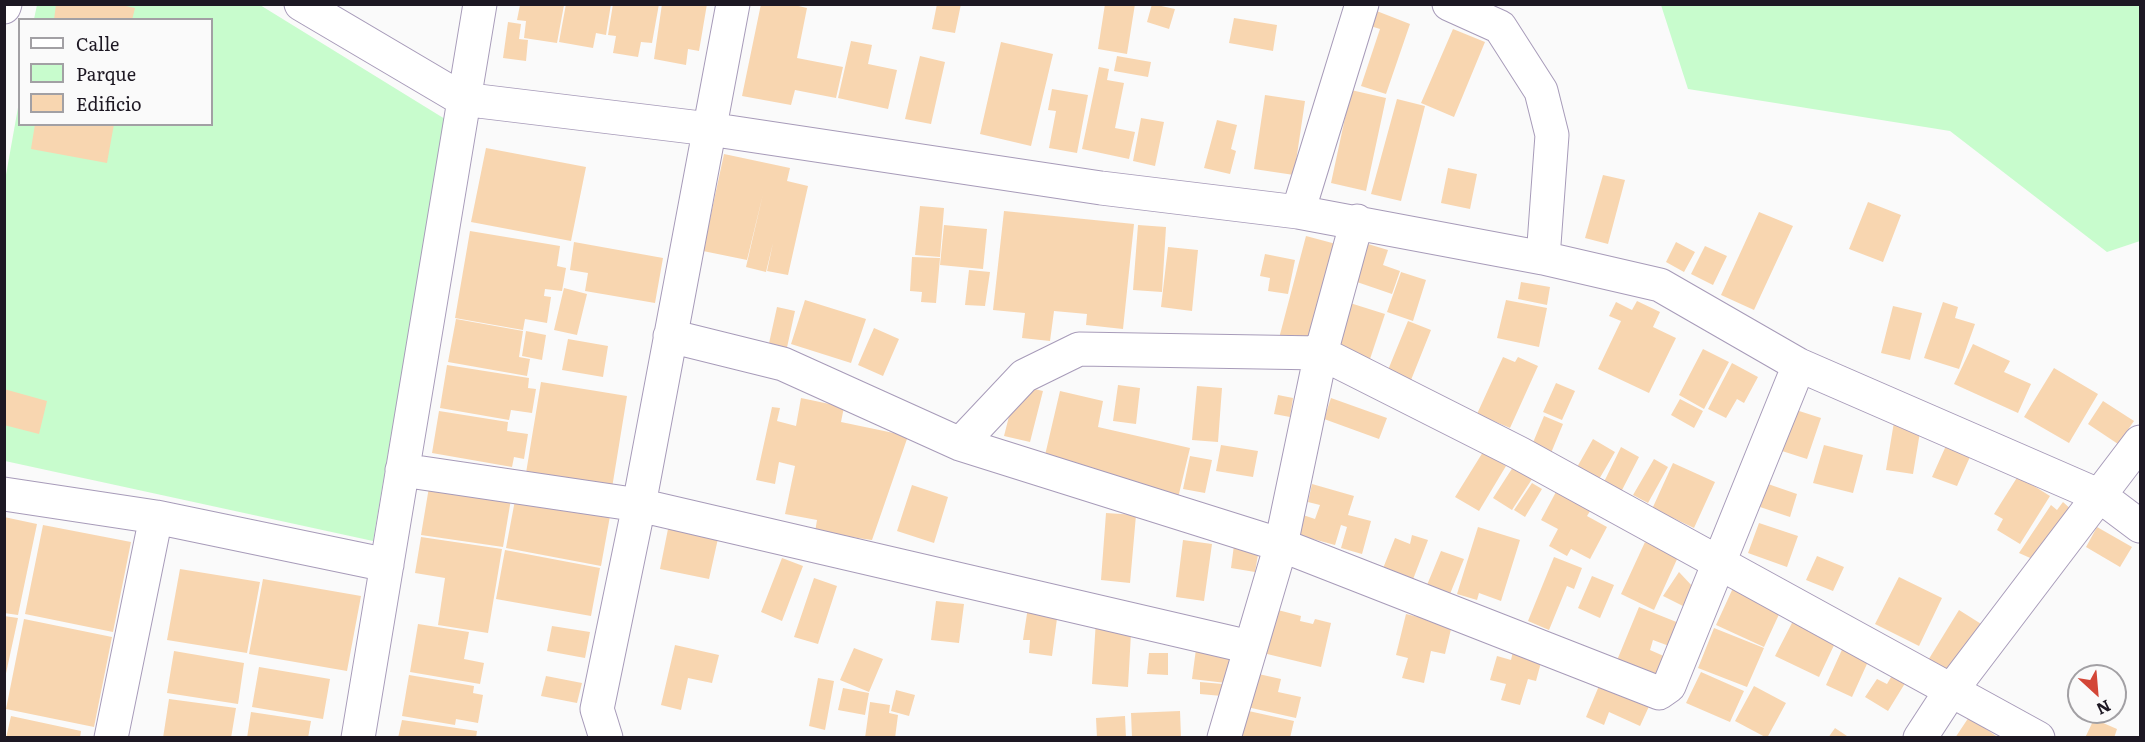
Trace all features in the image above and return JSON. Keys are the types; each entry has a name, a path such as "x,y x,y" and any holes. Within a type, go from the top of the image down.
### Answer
{"street":[{"path":"301,4 462,99 709,129 1101,188 1357,221 1543,258 1660,285 1799,365 2100,496 2140,526"},
{"path":"358,738 462,99 480,4"},
{"path":"606,738 597,709 639,506 733,4"},
{"path":"1298,212 1362,4"},
{"path":"1449,4 1500,27 1541,90 1552,135 1543,258"},
{"path":"1224,738 1281,545 1321,353 1357,221"},
{"path":"670,336 783,364 960,444 1281,545 1659,693 1670,686 1799,365"},
{"path":"960,444 1024,376 1079,349 1321,353 1519,453 1721,562 1950,692 2038,738"},
{"path":"1920,738 1950,692 2140,442"},
{"path":"402,470 639,506 1250,647"},
{"path":"4,494 156,517 387,565"},
{"path":"111,738 156,517"}],"green space":[{"path":"37,5 260,5 445,119 373,541 5,461 4,186 18,108 18,126 213,126 213,18 34,18"},
{"path":"1661,5 2140,5 2140,241 2107,252 1950,131 1688,89"}],"building":[{"path":"56,4 117,4 135,8 132,18 54,18"},
{"path":"566,4 611,4 606,35 596,33 593,48 559,42"},
{"path":"613,4 659,4 652,43 641,42 638,57 613,53 616,36 608,35"},
{"path":"662,4 707,4 699,51 688,49 686,65 654,59"},
{"path":"761,4 790,4 807,8 797,58 843,67 836,98 795,90 791,105 742,96"},
{"path":"937,4 961,4 955,33 932,29"},
{"path":"1105,4 1135,4 1127,54 1098,49"},
{"path":"1152,4 1175,9 1169,29 1147,22"},
{"path":"520,5 564,5 557,43 524,38 526,21 517,20"},
{"path":"1369,8 1410,24 1386,94 1361,86 1380,29 1364,24"},
{"path":"1234,18 1277,25 1273,51 1229,43"},
{"path":"508,22 521,24 519,39 528,40 526,61 503,58"},
{"path":"1453,29 1485,42 1454,117 1421,103"},
{"path":"851,41 872,45 868,64 897,70 888,109 838,98"},
{"path":"1001,42 1053,54 1031,146 980,134"},
{"path":"920,56 945,62 931,124 905,119"},
{"path":"1117,56 1151,62 1148,77 1114,71"},
{"path":"1099,67 1109,69 1107,80 1124,83 1115,128 1135,132 1129,159 1082,149"},
{"path":"1052,89 1088,95 1077,153 1049,148 1056,111 1048,110"},
{"path":"1351,90 1386,98 1366,191 1331,183"},
{"path":"1265,95 1305,101 1294,175 1254,169"},
{"path":"1397,99 1425,106 1401,201 1371,194"},
{"path":"1141,118 1164,122 1155,166 1133,161"},
{"path":"1217,120 1237,125 1231,149 1236,151 1230,174 1204,168"},
{"path":"35,126 114,126 107,163 31,149"},
{"path":"486,148 586,167 571,241 471,222"},
{"path":"724,154 790,168 787,181 808,186 788,275 767,271 773,243 766,272 746,267 763,194 747,260 703,251"},
{"path":"1448,168 1477,174 1470,209 1441,203"},
{"path":"1603,175 1625,180 1608,244 1585,238"},
{"path":"1868,202 1901,215 1883,262 1849,249"},
{"path":"920,206 944,208 940,257 915,255"},
{"path":"1004,211 1134,224 1123,329 1086,325 1087,314 1054,311 1050,341 1022,338 1025,313 993,310"},
{"path":"1759,212 1793,226 1754,310 1721,295"},
{"path":"944,225 987,229 983,269 940,265"},
{"path":"1138,225 1166,227 1162,292 1133,290"},
{"path":"470,231 560,246 557,266 566,268 562,291 545,289 544,296 551,297 547,323 525,319 523,330 455,318"},
{"path":"1306,236 1336,244 1311,340 1294,335 1292,345 1278,342"},
{"path":"574,242 663,258 655,303 585,291 588,273 570,270"},
{"path":"1676,242 1695,252 1684,272 1666,262"},
{"path":"1368,244 1388,250 1383,265 1400,271 1392,294 1354,281"},
{"path":"1705,246 1727,256 1713,285 1691,274"},
{"path":"1168,247 1198,250 1192,311 1161,307"},
{"path":"1265,254 1295,260 1288,294 1268,291 1270,278 1260,276"},
{"path":"912,257 940,258 936,303 921,302 922,292 910,291"},
{"path":"969,270 990,272 985,306 965,305"},
{"path":"1401,272 1426,280 1413,321 1387,312"},
{"path":"1521,282 1550,287 1547,305 1518,299"},
{"path":"564,288 587,294 577,335 554,330"},
{"path":"805,300 866,319 851,363 791,344"},
{"path":"1506,300 1547,308 1539,347 1497,338"},
{"path":"1637,301 1660,312 1653,327 1676,338 1649,393 1598,369 1621,321 1609,316 1616,302 1632,310"},
{"path":"1943,302 1958,307 1955,318 1975,324 1959,369 1924,358"},
{"path":"1350,303 1385,314 1369,362 1334,351"},
{"path":"1893,306 1922,313 1910,360 1881,353"},
{"path":"777,307 795,311 786,352 768,348"},
{"path":"456,319 523,331 519,357 530,359 527,376 448,362"},
{"path":"1408,321 1431,330 1411,380 1388,370"},
{"path":"874,328 899,339 883,376 858,365"},
{"path":"526,331 546,335 542,360 522,356"},
{"path":"568,339 608,346 603,377 562,370"},
{"path":"1973,344 2010,361 2004,372 2031,384 2018,413 1954,384"},
{"path":"1703,349 1729,362 1704,409 1679,395"},
{"path":"1503,357 1515,362 1518,357 1538,366 1510,428 1477,414"},
{"path":"1732,363 1758,377 1744,403 1737,399 1726,418 1708,409"},
{"path":"447,365 529,378 528,388 536,389 532,413 511,410 509,420 440,408"},
{"path":"2054,368 2098,394 2069,443 2024,417"},
{"path":"541,382 627,396 612,488 526,473"},
{"path":"1556,383 1575,391 1562,420 1543,412"},
{"path":"1017,385 1043,391 1030,442 1004,436"},
{"path":"1118,385 1140,388 1136,424 1113,421"},
{"path":"1197,386 1222,388 1218,442 1192,440"},
{"path":"4,389 47,401 39,434 4,425"},
{"path":"1060,391 1103,401 1098,427 1190,448 1178,498 1042,468"},
{"path":"1278,395 1293,398 1290,417 1274,414"},
{"path":"801,398 844,407 841,422 908,436 872,540 815,532 817,520 785,514 795,466 779,462 775,484 756,480 772,407 780,408 777,421 796,426"},
{"path":"1331,398 1387,418 1379,439 1324,419"},
{"path":"1680,399 1703,411 1694,428 1671,415"},
{"path":"2103,401 2134,421 2118,444 2088,424"},
{"path":"1796,410 1821,418 1807,459 1782,451"},
{"path":"439,411 508,422 507,431 528,434 524,459 514,457 512,467 432,453"},
{"path":"1544,416 1563,424 1551,453 1532,445"},
{"path":"1894,422 1921,426 1913,474 1886,470"},
{"path":"1593,439 1615,452 1598,481 1576,469"},
{"path":"1949,439 1973,450 1957,486 1932,477"},
{"path":"1221,445 1258,451 1253,477 1216,471"},
{"path":"1824,445 1863,455 1853,493 1813,483"},
{"path":"1621,447 1639,457 1621,492 1603,484"},
{"path":"1483,452 1506,466 1479,511 1455,497"},
{"path":"1190,456 1212,460 1205,493 1183,489"},
{"path":"1654,459 1668,467 1648,503 1633,495"},
{"path":"1673,463 1715,482 1694,528 1673,518 1669,528 1648,518"},
{"path":"1515,464 1534,476 1512,510 1493,498"},
{"path":"2018,476 2050,496 2020,544 1997,530 2003,519 1994,514"},
{"path":"1532,483 1542,489 1525,517 1514,510"},
{"path":"1312,484 1354,496 1348,515 1371,521 1362,554 1341,548 1347,527 1341,525 1335,545 1298,535 1303,515 1315,519 1320,505 1308,502"},
{"path":"1768,484 1797,494 1790,517 1760,507"},
{"path":"912,485 948,497 934,543 897,531"},
{"path":"429,487 511,499 503,547 421,535"},
{"path":"1557,490 1592,508 1587,516 1607,527 1590,559 1571,549 1567,556 1549,546 1558,529 1541,520"},
{"path":"515,500 610,516 601,566 506,548"},
{"path":"2063,502 2074,512 2037,561 2019,553 2051,505 2057,510"},
{"path":"1106,513 1136,515 1130,583 1101,580"},
{"path":"4,517 37,524 18,615 4,613"},
{"path":"1759,523 1798,536 1787,567 1748,553"},
{"path":"669,524 719,534 709,579 660,569"},
{"path":"43,525 131,542 113,632 25,614"},
{"path":"1478,527 1520,540 1501,601 1479,593 1477,600 1457,594"},
{"path":"2097,527 2132,547 2120,567 2086,547"},
{"path":"1412,535 1428,540 1412,582 1382,571 1395,538 1410,544"},
{"path":"421,537 502,549 488,633 438,625 445,578 415,573"},
{"path":"1183,540 1212,544 1204,601 1176,597"},
{"path":"1645,542 1678,557 1654,610 1621,594"},
{"path":"1234,545 1259,549 1255,572 1231,568"},
{"path":"505,550 600,568 591,616 496,599"},
{"path":"1441,551 1464,559 1450,594 1427,585"},
{"path":"1817,556 1844,567 1833,591 1806,580"},
{"path":"1554,557 1582,568 1574,589 1567,586 1549,630 1528,621"},
{"path":"782,558 803,566 782,621 761,612"},
{"path":"180,569 260,582 247,653 167,640"},
{"path":"1679,572 1694,588 1683,606 1663,596"},
{"path":"1592,576 1614,585 1600,618 1578,608"},
{"path":"1899,577 1942,598 1919,646 1875,624"},
{"path":"814,578 837,586 818,644 794,637"},
{"path":"263,579 361,596 347,671 249,654"},
{"path":"1733,588 1781,610 1764,647 1716,625"},
{"path":"936,601 964,604 959,643 931,640"},
{"path":"1028,607 1058,611 1052,656 1029,653 1030,640 1023,640"},
{"path":"1639,607 1679,623 1669,646 1653,640 1650,650 1666,657 1653,688 1613,670"},
{"path":"1274,609 1301,616 1300,621 1313,624 1315,619 1331,623 1321,667 1263,653"},
{"path":"1959,610 1986,627 1954,677 1927,662"},
{"path":"1406,614 1452,625 1445,654 1431,651 1424,683 1402,678 1408,658 1396,655"},
{"path":"4,616 18,618 5,678 4,678"},
{"path":"24,619 112,637 94,727 6,709"},
{"path":"1096,620 1131,633 1128,687 1092,684"},
{"path":"1793,621 1836,641 1819,677 1775,656"},
{"path":"418,624 469,632 464,659 484,663 480,684 410,672"},
{"path":"552,626 590,632 585,658 547,651"},
{"path":"1714,628 1764,648 1747,687 1698,668"},
{"path":"1845,643 1871,655 1852,697 1826,685"},
{"path":"675,645 719,655 712,683 688,678 681,710 661,705"},
{"path":"1514,647 1543,655 1536,681 1528,679 1520,705 1501,700 1506,684 1490,680 1497,656 1511,660"},
{"path":"854,648 883,659 869,692 840,680"},
{"path":"1196,649 1230,653 1226,683 1192,679"},
{"path":"174,651 244,663 238,704 167,693"},
{"path":"1149,653 1168,653 1168,675 1147,674"},
{"path":"259,667 330,679 323,719 252,707"},
{"path":"1701,672 1744,691 1730,722 1686,703"},
{"path":"1894,672 1907,680 1888,711 1865,697 1877,679 1887,684"},
{"path":"1254,673 1281,679 1278,692 1301,697 1296,718 1247,707"},
{"path":"409,675 474,686 473,693 483,695 478,723 456,719 455,725 402,716"},
{"path":"546,676 582,683 577,703 541,696"},
{"path":"818,678 834,681 825,730 809,726"},
{"path":"1601,681 1651,702 1640,726 1609,712 1604,725 1586,717"},
{"path":"1200,682 1223,684 1222,696 1200,694"},
{"path":"1754,686 1786,703 1767,738 1735,721"},
{"path":"843,688 869,693 865,715 838,710"},
{"path":"896,690 915,695 909,716 891,711"},
{"path":"169,699 236,708 231,738 163,738"},
{"path":"870,702 890,705 889,713 898,715 895,738 865,738"},
{"path":"1244,710 1294,721 1290,738 1238,738"},
{"path":"1180,711 1181,737 1132,738 1131,713"},
{"path":"251,712 311,721 308,738 247,738"},
{"path":"11,716 81,731 80,738 6,738"},
{"path":"1125,716 1126,738 1097,738 1096,718"},
{"path":"1969,717 1999,738 1955,738"},
{"path":"402,720 477,731 476,738 398,738"},
{"path":"2092,724 2106,724 2117,729 2114,738 2085,738"},
{"path":"1835,728 1850,738 1828,738"}]}
